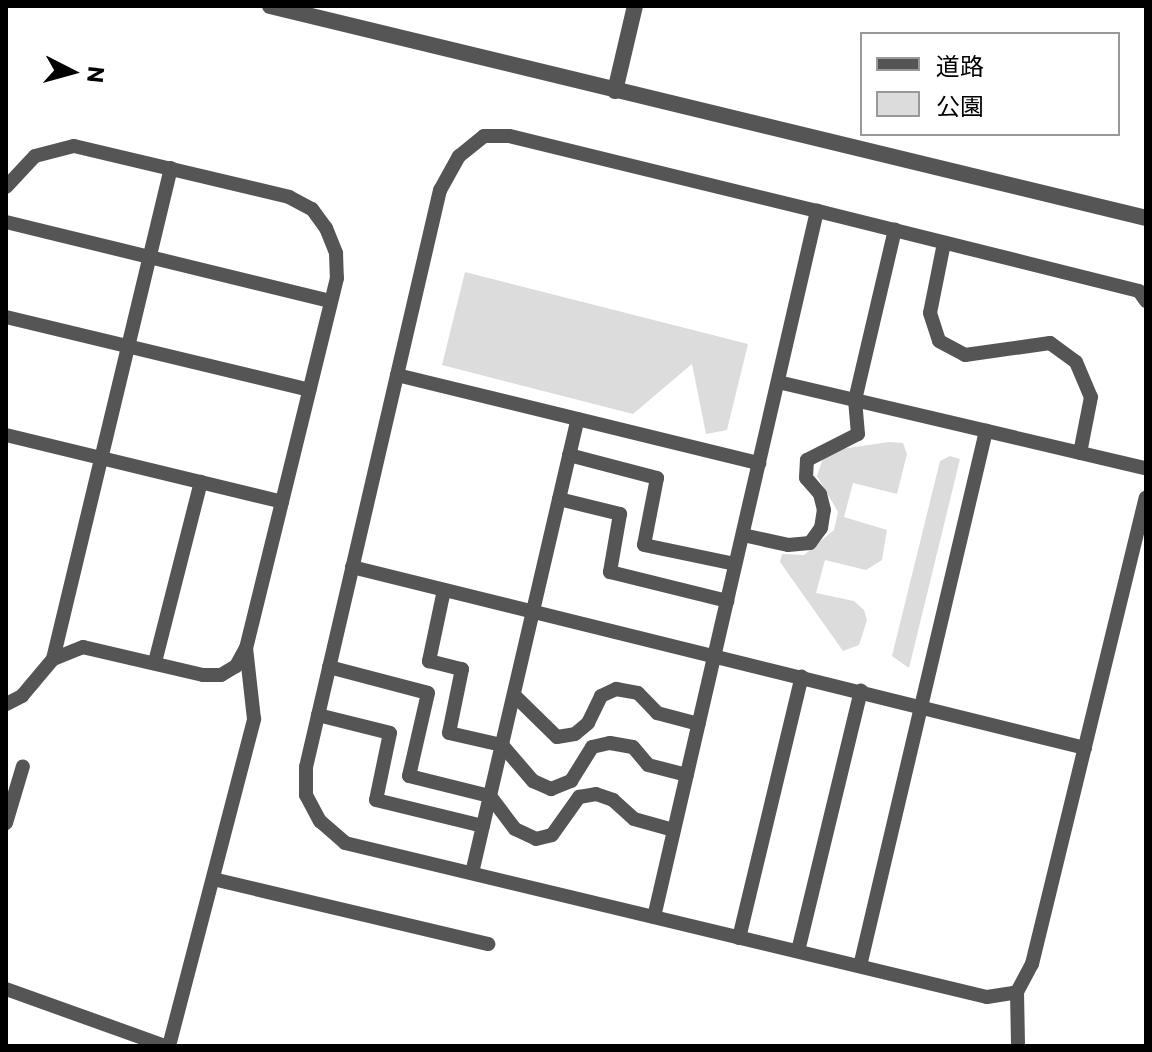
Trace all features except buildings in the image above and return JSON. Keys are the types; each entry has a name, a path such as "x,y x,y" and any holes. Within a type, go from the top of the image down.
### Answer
{"street":[{"path":"270,6 1146,218"},
{"path":"615,91 635,6"}],"lane":[{"path":"1017,992 987,997 345,843 320,821 306,795 306,767 440,190 459,156 484,136 509,136 895,230 1139,291 1146,301"},
{"path":"6,187 35,156 61,146 171,168 289,197 312,209 336,253 331,301 246,648 236,666 221,675 83,647 53,659"},
{"path":"6,704 22,696 53,659 171,168"},
{"path":"654,917 817,211"},
{"path":"6,222 331,301"},
{"path":"743,535 788,545 810,543 821,528 824,510 820,494 806,478 807,460 834,441 858,434 855,400 895,230"},
{"path":"944,243 930,313 939,341 965,355 1050,343 1076,362 1091,397 1080,453"},
{"path":"6,317 309,390"},
{"path":"397,375 759,463"},
{"path":"778,382 1146,468"},
{"path":"472,873 578,419"},
{"path":"860,966 986,431"},
{"path":"6,435 282,502"},
{"path":"569,455 657,478 644,545 735,564"},
{"path":"155,662 201,482"},
{"path":"1018,1046 1017,992 1032,964 1146,498"},
{"path":"559,499 620,514 610,572 727,601"},
{"path":"352,567 1085,748"},
{"path":"444,590 429,661 462,669 449,733 502,745 533,781 551,789 571,781 592,747 610,743 633,747 648,765 687,775"},
{"path":"6,989 167,1046 254,719 246,648"},
{"path":"329,667 428,693 409,776 490,796 515,829 536,839 552,835 579,797 596,794 613,800 634,819 674,830"},
{"path":"739,938 802,676"},
{"path":"514,695 557,737 575,734 588,723 601,696 616,689 638,693 657,713 699,724"},
{"path":"798,951 861,691"},
{"path":"318,715 390,733 376,800 483,826"},
{"path":"6,823 23,766"},
{"path":"213,879 488,944"}],"green space":[{"path":"465,272 748,344 727,430 706,434 692,364 633,414 442,365"},
{"path":"889,442 903,443 907,454 897,494 853,483 844,517 887,530 882,560 866,570 825,560 816,593 854,601 864,610 867,620 859,645 843,651 780,562 782,554 804,555 834,530 838,512 817,476 822,461 834,450"},
{"path":"950,456 960,459 909,668 892,656 940,461"}]}
